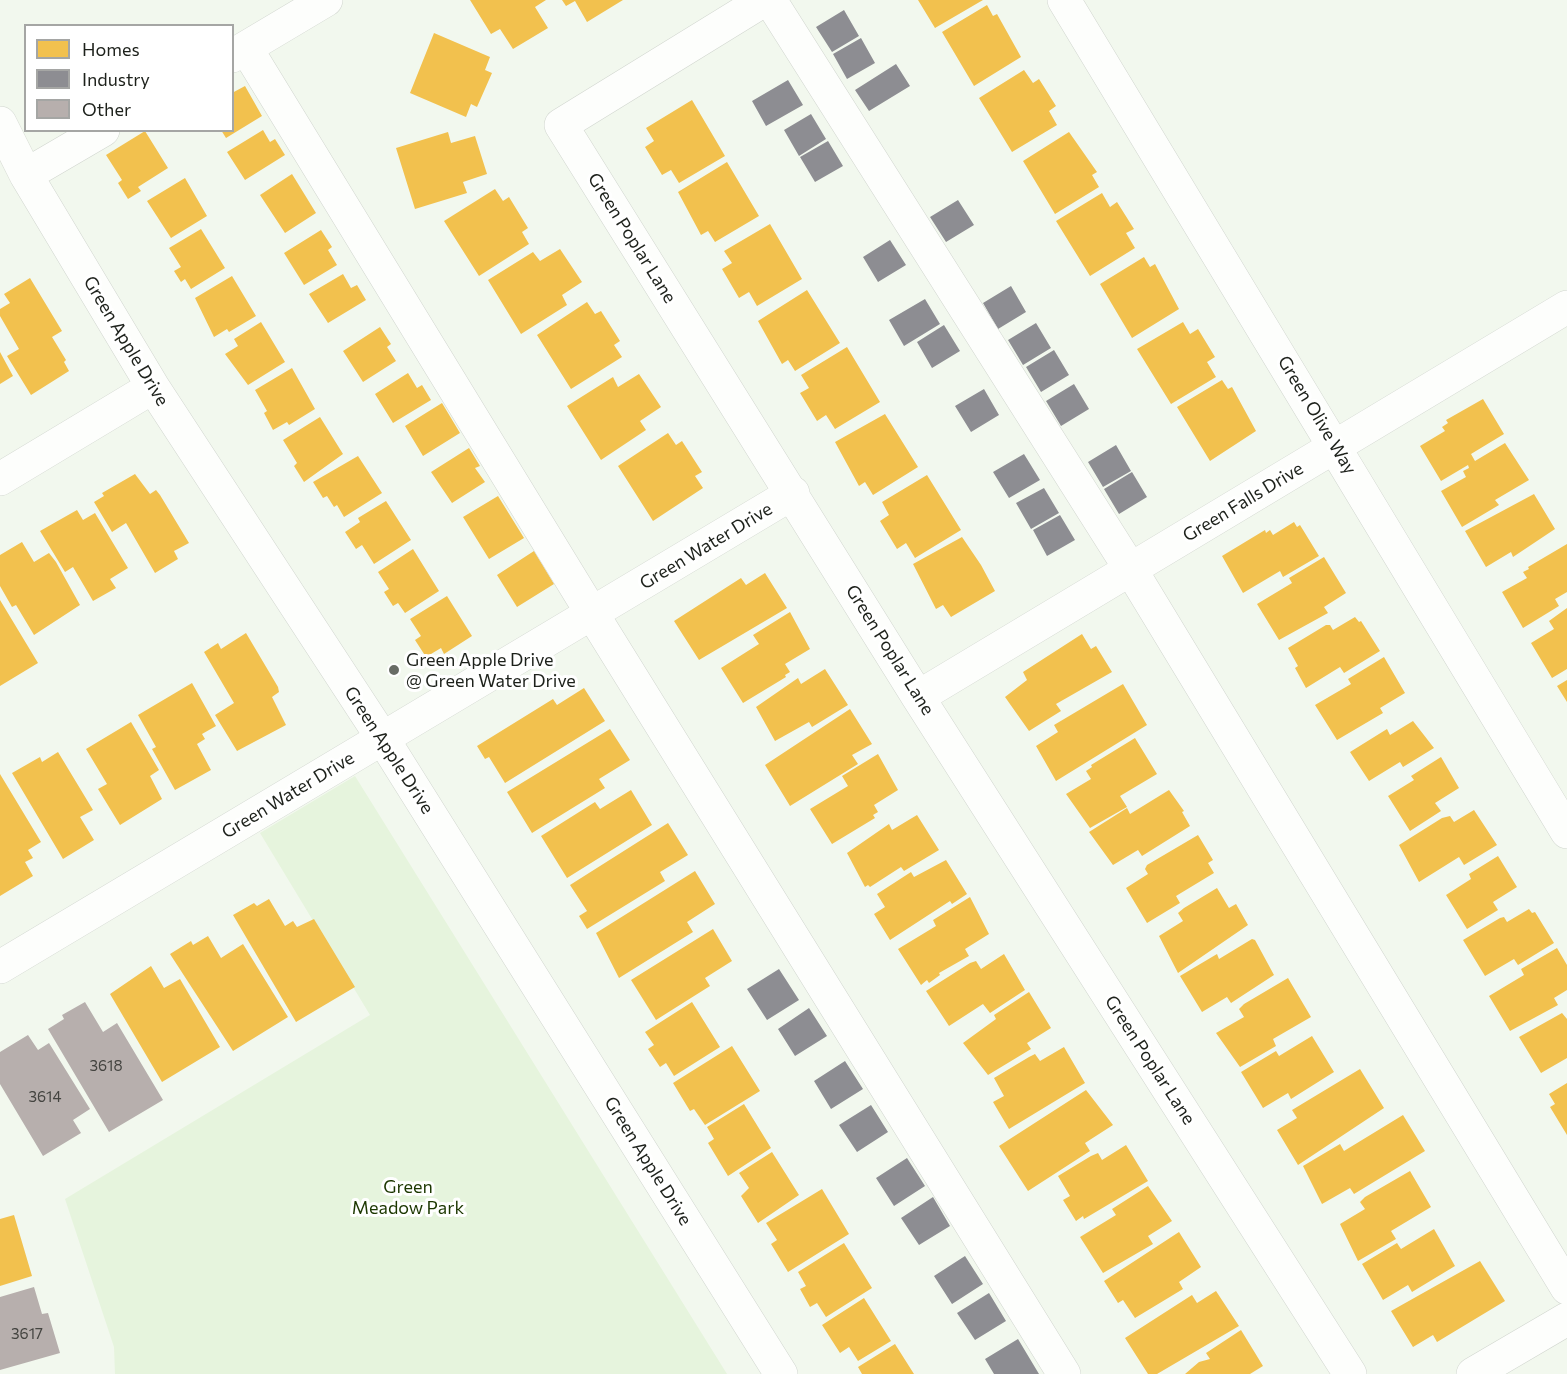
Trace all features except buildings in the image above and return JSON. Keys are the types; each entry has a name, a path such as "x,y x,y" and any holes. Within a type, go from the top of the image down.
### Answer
{"street":[{"path":"326,0 239,52 593,615 1064,1374"},
{"name":"Green Poplar Lane","path":"764,0 561,125 918,697 1350,1374"},
{"path":"770,0 1131,570 1567,1288"},
{"name":"Green Olive Way","path":"1064,0 1336,446 1567,832"},
{"name":"Green Apple Drive","path":"0,123 26,175 153,387 382,739 782,1374"},
{"path":"26,175 100,132"},
{"name":"Green Falls Drive","path":"918,697 1567,307"},
{"path":"0,479 153,387"},
{"name":"Green Water Drive","path":"0,967 593,615 792,494"},
{"path":"1473,1374 1567,1319"}],"green space":[{"name":"Green Meadow Park","path":"355,776 727,1374 115,1374 114,1347 65,1199 370,1015 260,833"}],"place":[{"name":"Green Apple Drive @ Green Water Drive","path":"394,670"}]}
